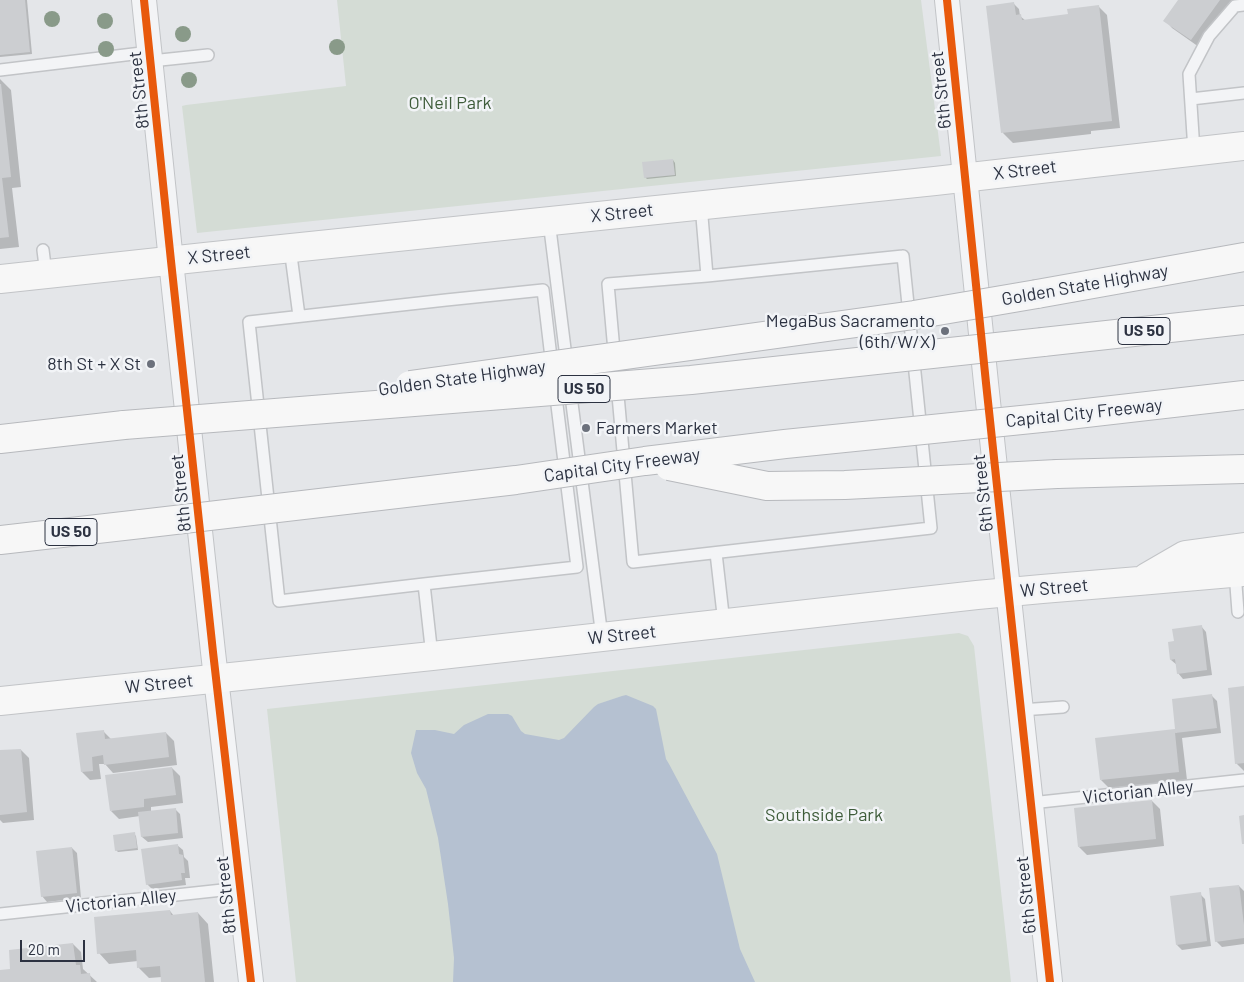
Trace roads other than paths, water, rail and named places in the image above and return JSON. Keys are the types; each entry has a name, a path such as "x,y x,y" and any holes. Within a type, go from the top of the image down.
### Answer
{"main road":[{"name":"X Street","path":"0,280 44,262 171,260 1244,146"},
{"name":"Golden State Highway","path":"124,426 894,318 1244,257"},
{"name":"US 50","path":"0,439 124,426 691,380 1244,320"},
{"name":"Capital City Freeway","path":"0,540 516,480 646,461 785,444 1244,395"},
{"path":"646,461 767,486 845,485 1057,474 1244,469"},
{"path":"1139,582 1185,555 1244,547"},
{"name":"W Street","path":"0,701 432,656 1009,592 1239,572"}],"street":[{"name":"8th Street","path":"144,0 216,678 251,982"},
{"name":"6th Street","path":"947,0 1050,982"}],"lane":[{"path":"1194,151 1189,74 1209,36 1235,6 1244,5"},
{"path":"0,70 56,68 151,57 208,54"},
{"path":"1191,99 1244,93"},
{"path":"701,205 707,276"},
{"path":"549,221 602,637"},
{"path":"290,248 299,316"},
{"path":"903,256 931,528 633,562 608,284 707,276 903,256"},
{"path":"543,290 577,567 279,601 249,322 299,316 543,290"},
{"path":"716,553 724,623"},
{"path":"1238,612 1239,572"},
{"path":"424,584 432,656"},
{"path":"1021,710 1063,706"},
{"name":"Victorian Alley","path":"1031,803 1244,780"},
{"name":"Victorian Alley","path":"0,914 241,888"}],"water":[{"path":"626,695 656,709 666,759 717,854 740,949 755,982 453,982 454,958 438,838 426,789 417,773 411,753 416,730 435,730 454,734 464,725 488,714 508,714 512,716 525,734 559,740 564,738 598,704"}],"place":[{"name":"MegaBus Sacramento (6th/W/X)","path":"945,331"},
{"name":"8th St + X St","path":"151,364"},
{"name":"Farmers Market","path":"586,428"}],"park label":[{"name":"O'Neil Park","path":"450,103"},
{"name":"Southside Park","path":"824,815"}]}
